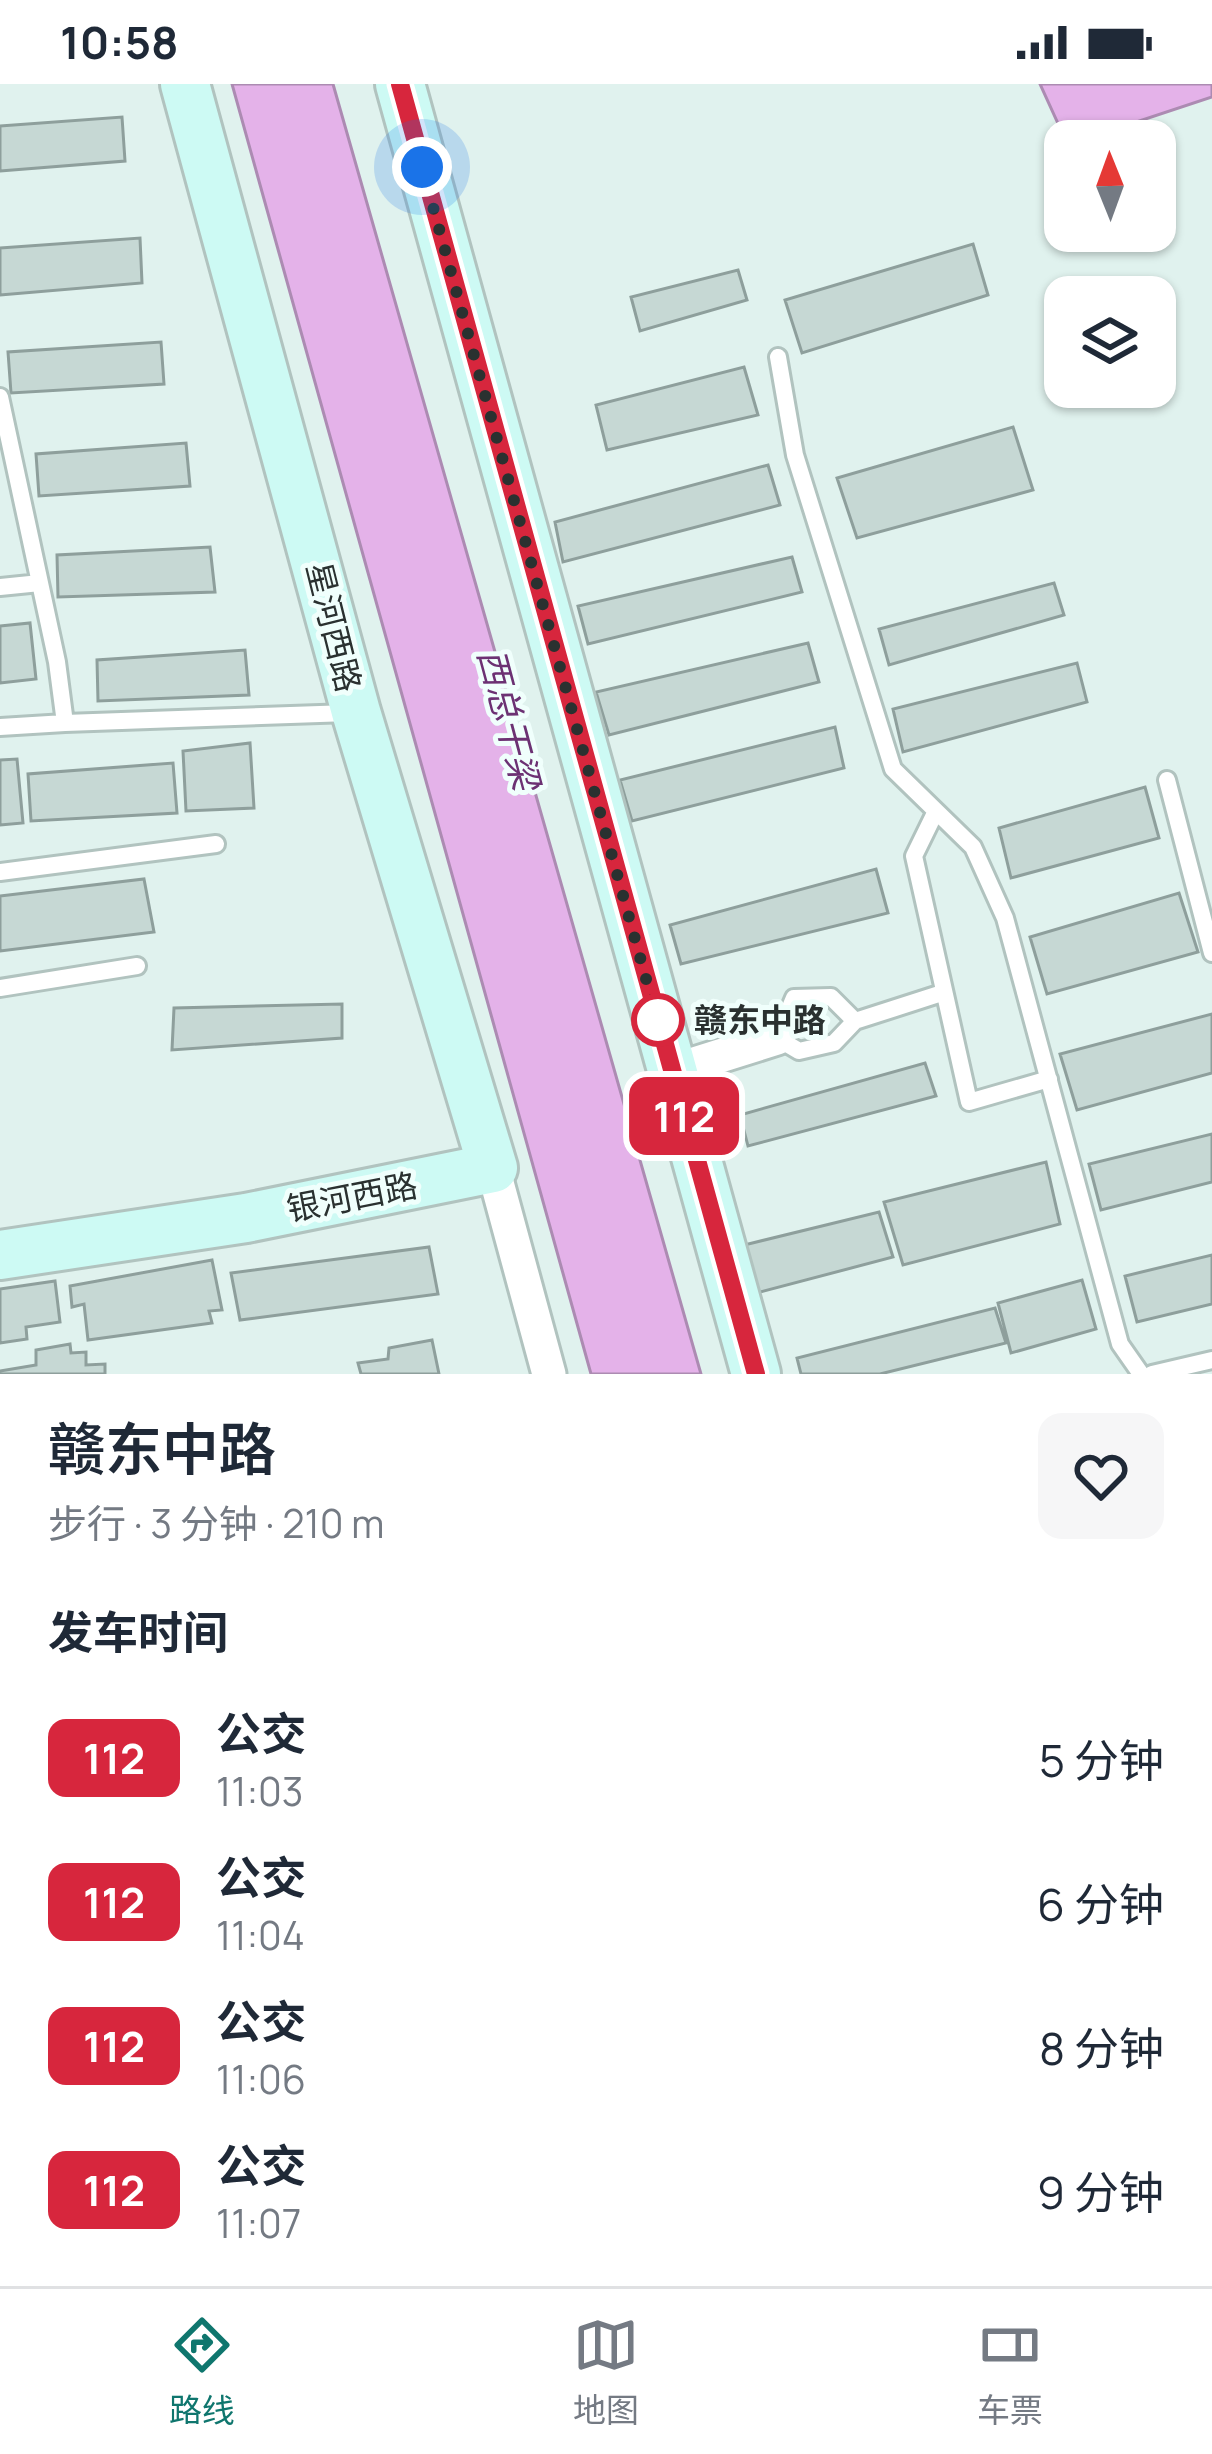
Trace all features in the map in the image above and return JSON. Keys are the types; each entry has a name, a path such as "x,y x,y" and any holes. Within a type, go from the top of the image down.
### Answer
{"street":[{"name":"星河西路","path":"185,84 356,712 493,1168"},
{"path":"400,84 756,1374"},
{"path":"672,1071 777,1038"},
{"path":"493,1168 549,1374"},
{"name":"银河西路","path":"1,1250 245,1218 493,1168"}],"lane":[{"path":"778,357 795,454 893,770 973,847 1005,918 1120,1344 1141,1374"},
{"path":"0,397 7,460 40,583 64,723"},
{"path":"0,587 40,583"},
{"path":"0,727 356,712"},
{"path":"1168,780 1212,952"},
{"path":"936,811 914,856 969,1102 1049,1079"},
{"path":"0,872 216,844"},
{"path":"0,988 137,966"},
{"path":"855,1021 831,998 794,998 777,1038 799,1051 834,1043 855,1021 943,993"},
{"path":"1152,1374 1212,1360"}],"water":[{"name":"西总干梁","path":"232,84 333,84 701,1374 591,1374"},
{"path":"1040,84 1212,84 1212,97 1142,120 1056,120"}],"building":[{"path":"122,117 125,161 0,171 0,126"},
{"path":"140,238 142,283 0,295 0,248"},
{"path":"973,244 988,295 802,353 785,300"},
{"path":"738,270 747,300 640,331 631,297"},
{"path":"161,342 164,384 11,393 8,352"},
{"path":"744,367 758,415 607,450 596,405"},
{"path":"1013,427 1033,490 857,538 837,478"},
{"path":"186,443 190,486 39,496 36,454"},
{"path":"768,465 780,505 563,562 555,522"},
{"path":"210,547 215,592 58,597 57,555"},
{"path":"792,557 802,592 588,644 578,606"},
{"path":"1054,583 1064,615 889,665 879,629"},
{"path":"30,623 36,679 0,683 0,626"},
{"path":"808,643 819,682 609,735 596,692"},
{"path":"245,650 249,695 98,701 97,660"},
{"path":"1077,663 1087,702 903,752 893,709"},
{"path":"835,727 844,768 632,821 620,780"},
{"path":"250,743 254,808 186,811 183,751"},
{"path":"17,759 23,823 0,825 0,760"},
{"path":"173,763 177,813 31,821 28,774"},
{"path":"1145,787 1159,838 1011,878 999,828"},
{"path":"876,869 888,913 681,964 670,925"},
{"path":"144,879 154,932 0,951 0,896"},
{"path":"1179,893 1198,952 1047,994 1030,937"},
{"path":"342,1004 342,1038 172,1050 174,1008"},
{"path":"1212,1014 1212,1073 1077,1110 1060,1054"},
{"path":"925,1063 936,1096 748,1146 740,1115"},
{"path":"1212,1134 1212,1182 1101,1210 1089,1164"},
{"path":"1046,1162 1060,1224 903,1265 884,1202"},
{"path":"879,1212 893,1257 749,1295 736,1247"},
{"path":"429,1247 438,1294 240,1320 231,1273"},
{"path":"1212,1255 1212,1304 1137,1322 1125,1276"},
{"path":"212,1260 222,1310 209,1311 212,1323 88,1340 84,1304 72,1307 70,1286"},
{"path":"1082,1280 1096,1329 1011,1353 998,1303"},
{"path":"55,1281 60,1322 26,1327 27,1339 0,1343 0,1289"},
{"path":"995,1308 1006,1343 880,1374 801,1374 797,1358"},
{"path":"432,1340 439,1374 361,1374 358,1363 388,1359 389,1348"},
{"path":"70,1344 71,1353 86,1352 86,1365 105,1364 105,1374 0,1374 36,1365 36,1350"}],"bus line":[{"name":"112","path":"400,84 756,1374"}],"place":[{"name":"赣东中路","path":"658,1020"}],"route":[{"path":"422,167 659,1026 658,1020"}]}
